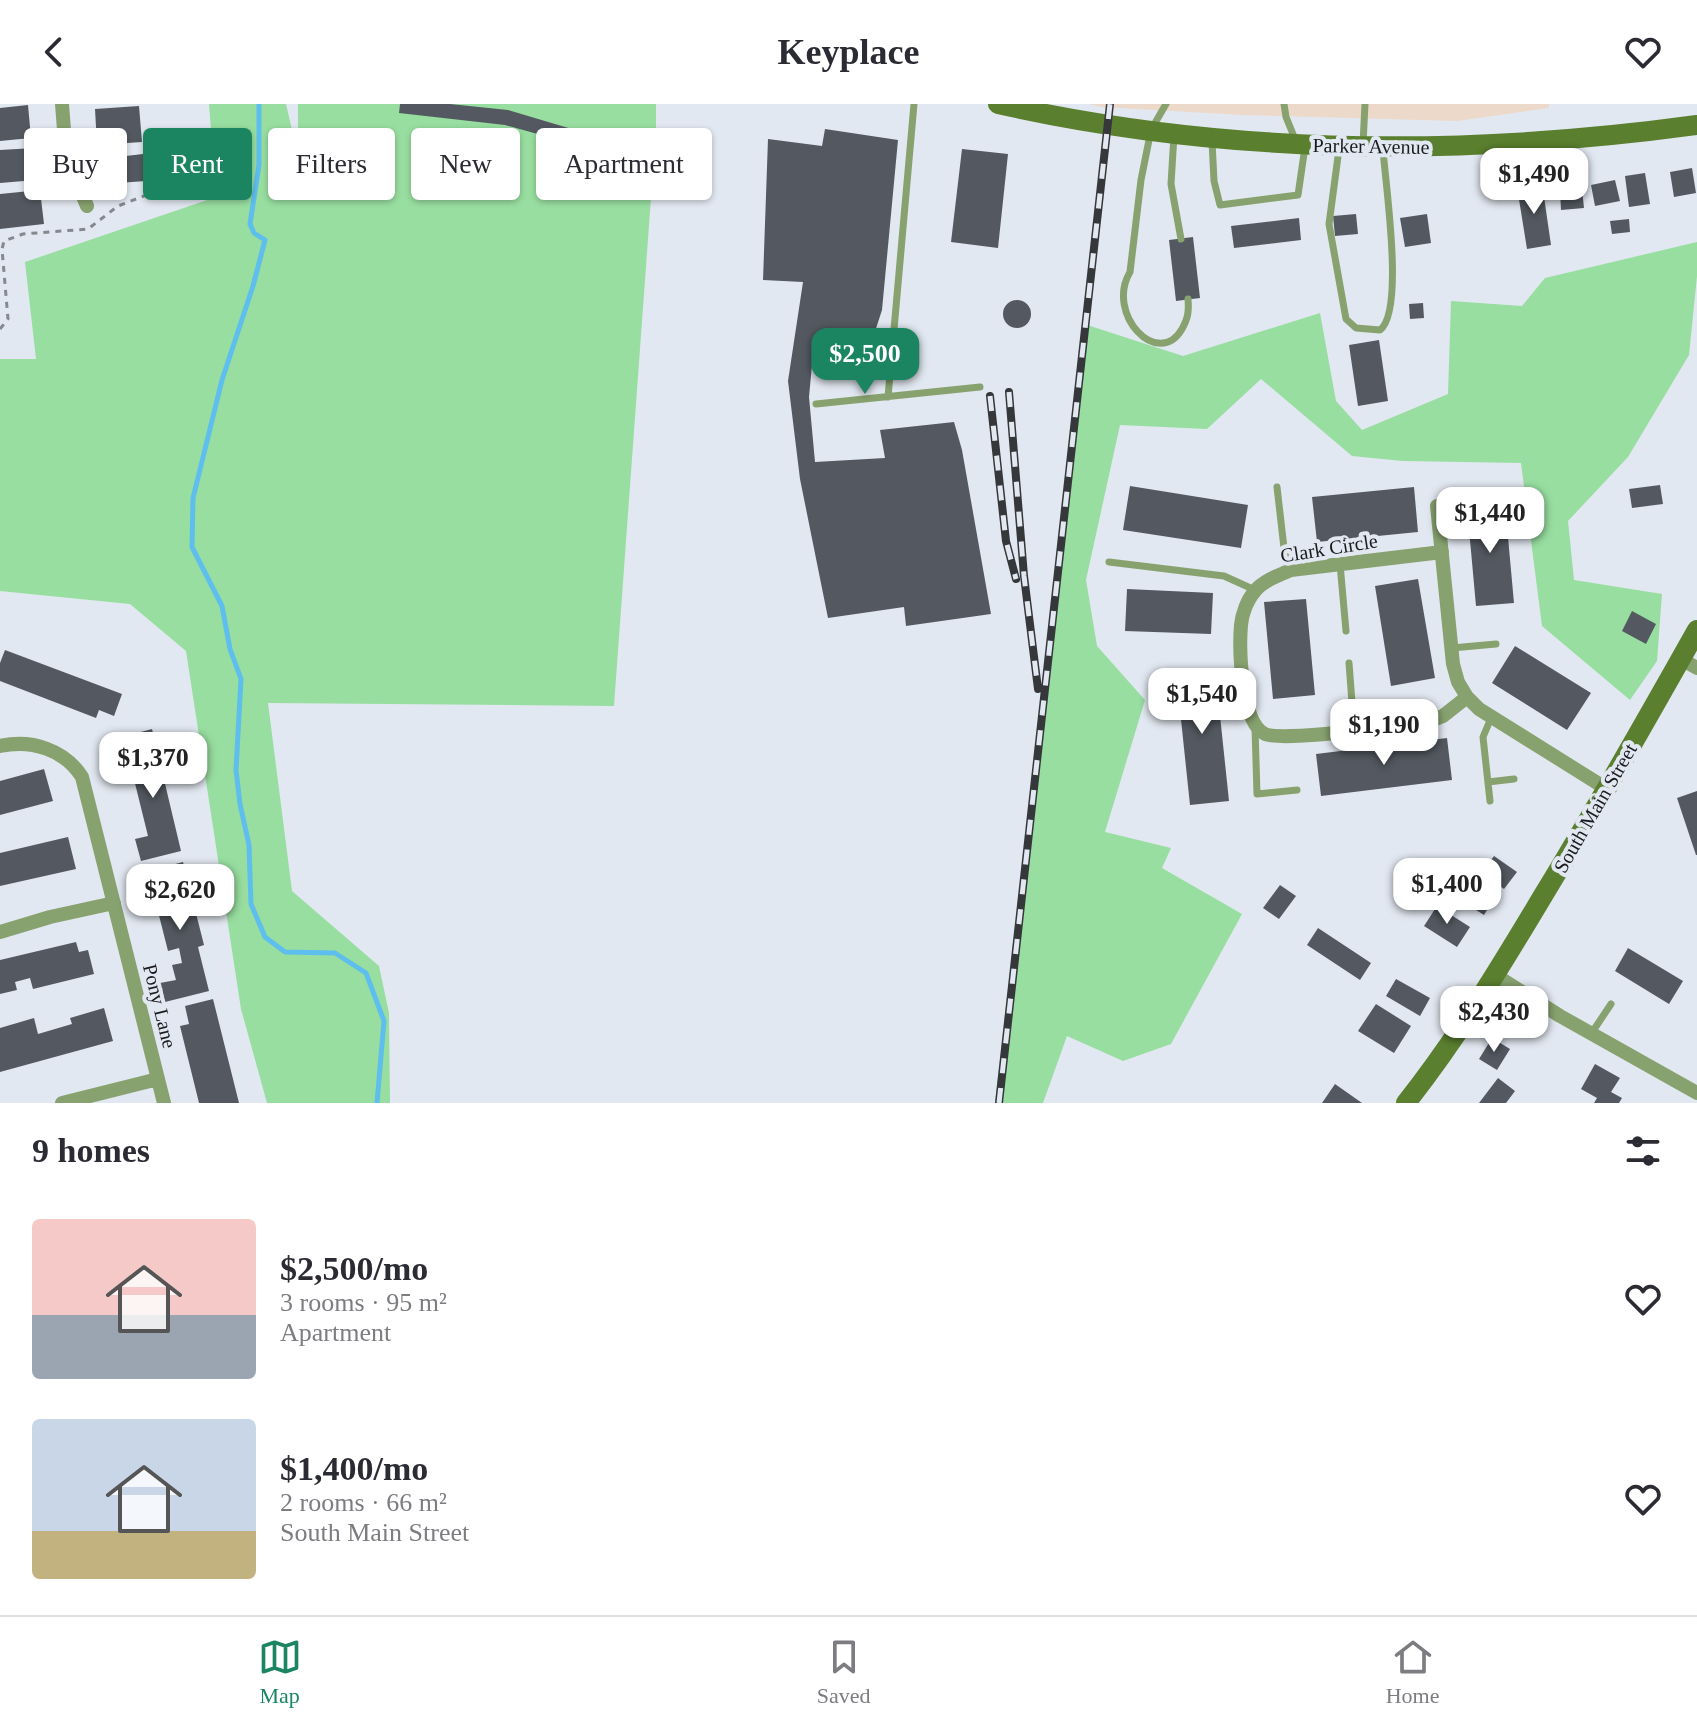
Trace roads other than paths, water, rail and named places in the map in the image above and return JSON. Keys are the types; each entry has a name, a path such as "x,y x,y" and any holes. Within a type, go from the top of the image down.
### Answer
{"main road":[{"name":"Parker Avenue","path":"998,104 1046,109 1151,130 1301,145 1501,146 1697,125"},
{"name":"South Main Street","path":"1406,1103 1450,1044 1495,975 1607,789 1689,663 1697,630"}],"street":[{"path":"62,104 66,156 87,206"},
{"path":"1437,506 1455,673 1467,697 1491,718 1607,789"},
{"name":"Clark Circle","path":"1255,590 1291,570 1442,552"},
{"path":"1255,590 1241,624 1246,707 1255,728 1266,735 1278,737 1434,721 1467,697"},
{"name":"Pony Lane","path":"0,746 25,745 52,750 73,763 82,777 164,1103"},
{"path":"0,932 114,903"},
{"path":"1495,975 1591,1034 1697,1093"},
{"path":"62,1103 158,1079"}],"lane":[{"path":"888,397 914,104"},
{"path":"1166,104 1151,130 1141,180 1130,272 1123,284 1122,296 1131,325 1136,331 1151,341 1168,343 1176,340 1189,315 1188,299"},
{"path":"1212,138 1214,181 1220,205 1298,195 1301,145 1286,117 1284,104"},
{"path":"1339,146 1329,224 1346,319 1356,328 1380,330 1388,319 1394,285 1365,104"},
{"path":"1175,133 1171,168 1181,239"},
{"path":"816,404 980,387"},
{"path":"1277,487 1284,548 1291,570"},
{"path":"1109,562 1224,576 1255,590"},
{"path":"1340,564 1346,631"},
{"path":"1452,648 1496,644"},
{"path":"1349,663 1354,729"},
{"path":"1490,801 1483,737 1491,718"},
{"path":"1255,728 1257,794 1297,790"},
{"path":"1488,782 1514,779"},
{"path":"1591,1034 1611,1004"}],"waterway":[{"path":"259,104 259,165 250,224 254,233 265,240 222,380 193,498 192,547 222,606 230,649 241,679 236,770 249,845 251,904 265,937 285,952 335,953 366,973 384,1021 377,1103"}],"railway":[{"path":"999,1103 1110,104"},
{"path":"1009,392 1024,576 1038,689"},
{"path":"990,396 1006,541 1016,579"}]}
